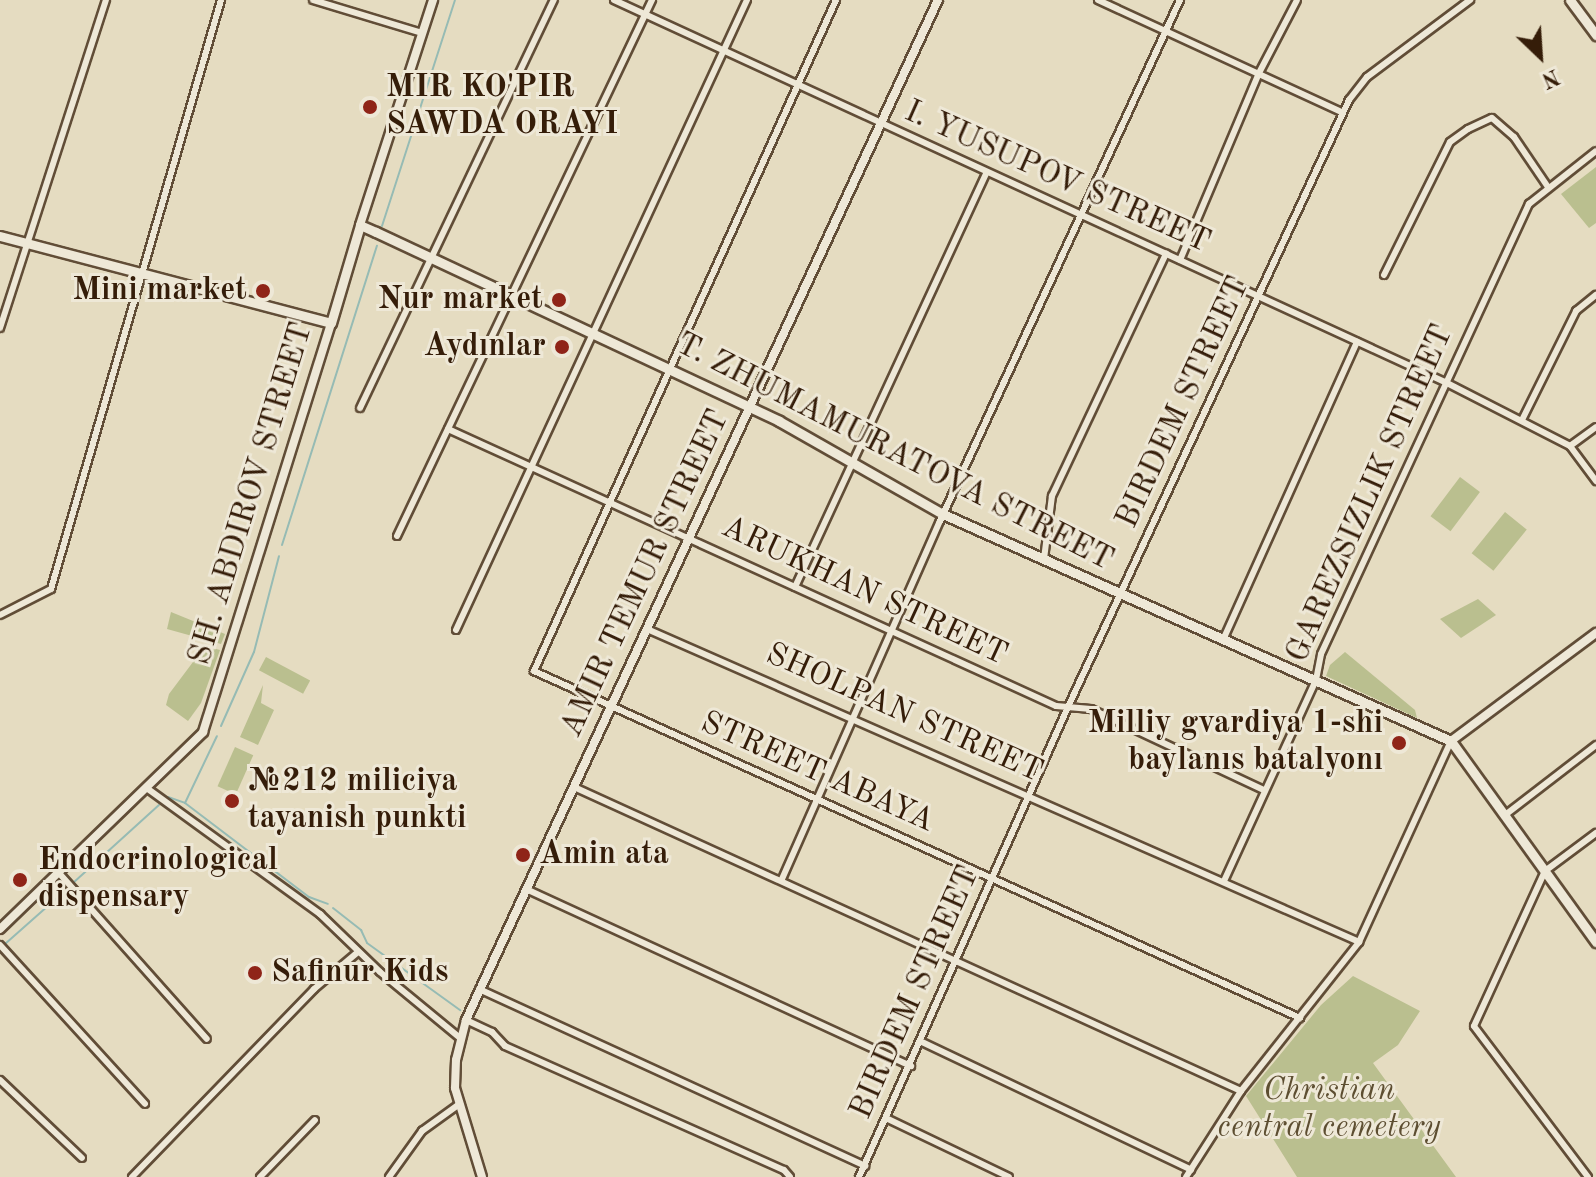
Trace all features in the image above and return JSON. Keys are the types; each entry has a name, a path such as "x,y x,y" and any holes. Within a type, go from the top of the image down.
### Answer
{"main road":[{"path":"1570,0 1596,35"},
{"name":"T. ZHUMAMURATOVA STREET","path":"360,225 749,406 943,514 1451,741"},
{"name":"SH. ABDIROV STREET","path":"331,323 360,225"},
{"path":"0,236 331,323"},
{"path":"1451,741 1596,942"}],"street":[{"path":"0,328 106,0"},
{"path":"0,615 51,589 221,0"},
{"path":"313,0 422,33"},
{"name":"SH. ABDIROV STREET","path":"360,225 433,0"},
{"path":"360,408 554,0"},
{"name":"I. YUSUPOV STREET","path":"614,0 879,125 1445,382 1570,446 1596,481"},
{"path":"397,536 652,0"},
{"path":"456,630 747,0"},
{"path":"609,498 836,0"},
{"name":"AMIR TEMUR STREET","path":"482,1177 458,1105 460,1038 466,1020 938,0"},
{"path":"1098,0 1342,112"},
{"path":"782,879 943,514 1180,0"},
{"path":"1180,260 1259,73 1297,0"},
{"name":"BIRDEM STREET","path":"859,1177 958,962 1068,707 1260,297 1342,112 1367,77 1470,0"},
{"path":"1384,275 1450,142 1492,118 1514,137 1548,187"},
{"name":"GAREZSIZLIK STREET","path":"1224,881 1262,789 1316,680 1321,654 1529,204 1596,151"},
{"path":"795,587 987,172"},
{"path":"1044,559 1052,496 1166,254"},
{"path":"1522,420 1576,311 1596,295"},
{"name":"SH. ABDIROV STREET","path":"0,929 190,749 215,708 331,323"},
{"path":"1223,640 1357,342"},
{"path":"1570,446 1596,427"},
{"name":"ARUKHAN STREET","path":"448,429 609,498 891,630 1068,707 1091,709 1262,789"},
{"name":"STREET ABAYA","path":"609,498 534,671 1300,1018"},
{"name":"SHOLPAN STREET","path":"647,629 1359,942"},
{"path":"1186,1177 1241,1091 1359,942 1451,741 1596,633"},
{"path":"1505,815 1596,745"},
{"path":"574,787 782,879 1241,1091"},
{"path":"148,789 284,885 460,1038"},
{"path":"1588,1177 1474,1026 1545,871 1596,833"},
{"path":"59,873 207,1039"},
{"path":"526,889 911,1066"},
{"path":"0,945 145,1104"},
{"path":"132,1177 242,1063 358,952"},
{"path":"479,989 865,1166"},
{"path":"466,1020 492,1032 505,1046 784,1170 790,1177"},
{"path":"922,1042 1191,1170"},
{"path":"0,1080 82,1158"},
{"path":"389,1177 422,1131 458,1105"},
{"path":"888,1119 1009,1177"},
{"path":"260,1177 315,1120"}],"green space":[{"path":"1596,167 1596,223 1589,228 1561,194"},
{"path":"1460,477 1480,492 1450,531 1431,516"},
{"path":"1505,512 1527,530 1493,571 1472,553"},
{"path":"1478,599 1496,615 1461,638 1440,619"},
{"path":"171,612 225,634 221,644 167,629"},
{"path":"209,647 220,650 201,703 188,721 166,705 169,694 202,650"},
{"path":"1345,652 1415,710 1417,718 1326,676 1330,665"},
{"path":"266,657 310,680 303,694 259,670"},
{"path":"263,685 261,703 274,710 258,745 240,737"},
{"path":"235,747 253,755 236,794 218,786"},
{"name":"Christian central cemetery","path":"1353,976 1420,1011 1398,1045 1373,1063 1456,1177 1297,1177 1246,1096 1321,1005"}],"waterway":[{"path":"382,226 455,0"},
{"path":"282,545 377,246"},
{"path":"221,726 254,652 279,556"},
{"path":"168,797 185,803 217,736"},
{"path":"185,803 309,897 328,904"},
{"path":"73,883 159,805"},
{"path":"5,944 66,890"},
{"path":"333,908 361,930 367,943 460,1010"}],"place":[{"name":"MIR KO'PIR SAWDA ORAYI","path":"370,107"},
{"name":"Mini market","path":"263,291"},
{"name":"Nur market","path":"559,300"},
{"name":"Aydınlar","path":"562,347"},
{"name":"Milliy gvardiya 1-shi baylanıs batalyonı","path":"1399,743"},
{"name":"№212 miliciya tayanish punkti","path":"232,801"},
{"name":"Amin ata","path":"523,855"},
{"name":"Endocrinological dispensary","path":"20,880"},
{"name":"Safinur Kids","path":"255,973"}]}
